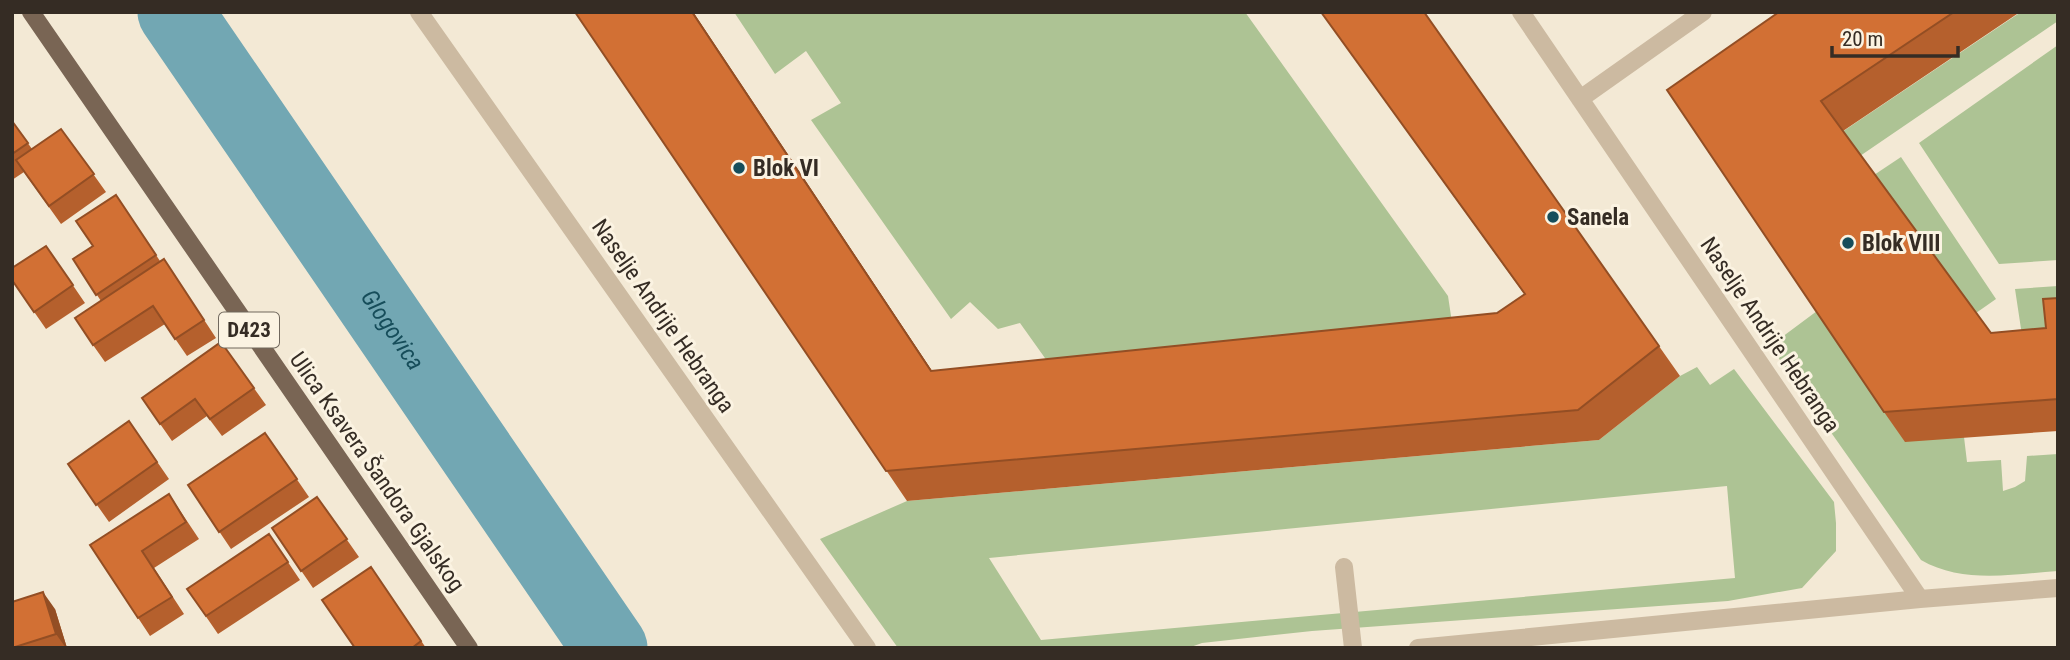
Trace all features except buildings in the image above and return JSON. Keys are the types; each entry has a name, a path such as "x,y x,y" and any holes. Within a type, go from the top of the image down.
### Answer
{"main road":[{"name":"Ulica Ksavera Šandora Gjalskog","path":"31,12 469,648"}],"street":[{"name":"Naselje Andrije Hebranga","path":"419,12 867,648"},
{"name":"Naselje Andrije Hebranga","path":"1521,12 1920,599"},
{"path":"1580,99 1703,12"},
{"path":"1344,567 1353,648"},
{"path":"1418,648 2058,588"}],"green space":[{"path":"734,12 1245,12 1448,296 1456,349 1067,389 1020,323 998,329 970,302 951,319 811,120 841,103 806,51 775,74"},
{"path":"2021,12 2058,12 2058,21 1860,156 1842,132"},
{"path":"2058,45 2058,260 1999,264 1919,143"},
{"path":"1901,157 1996,299 1976,313 1874,175"},
{"path":"2058,286 2058,359 2026,362 2015,289"},
{"path":"1817,311 1964,437 1967,462 2001,460 2003,491 2025,481 2027,456 2058,454 2058,571 1970,575 1953,572 1921,560 1770,346"},
{"path":"1697,367 1710,385 1734,369 1834,502 1836,551 1802,588 1728,601 1312,631 1202,643 1188,648 898,648 820,539 907,501 1599,440 1680,376","holes":["1727,486 1735,578 1041,640 989,558"]}],"waterway":[{"name":"Glogovica","path":"175,12 610,648"}],"place":[{"name":"Blok VI","path":"739,168"},
{"name":"Sanela","path":"1553,217"},
{"name":"Blok VIII","path":"1848,243"}]}
